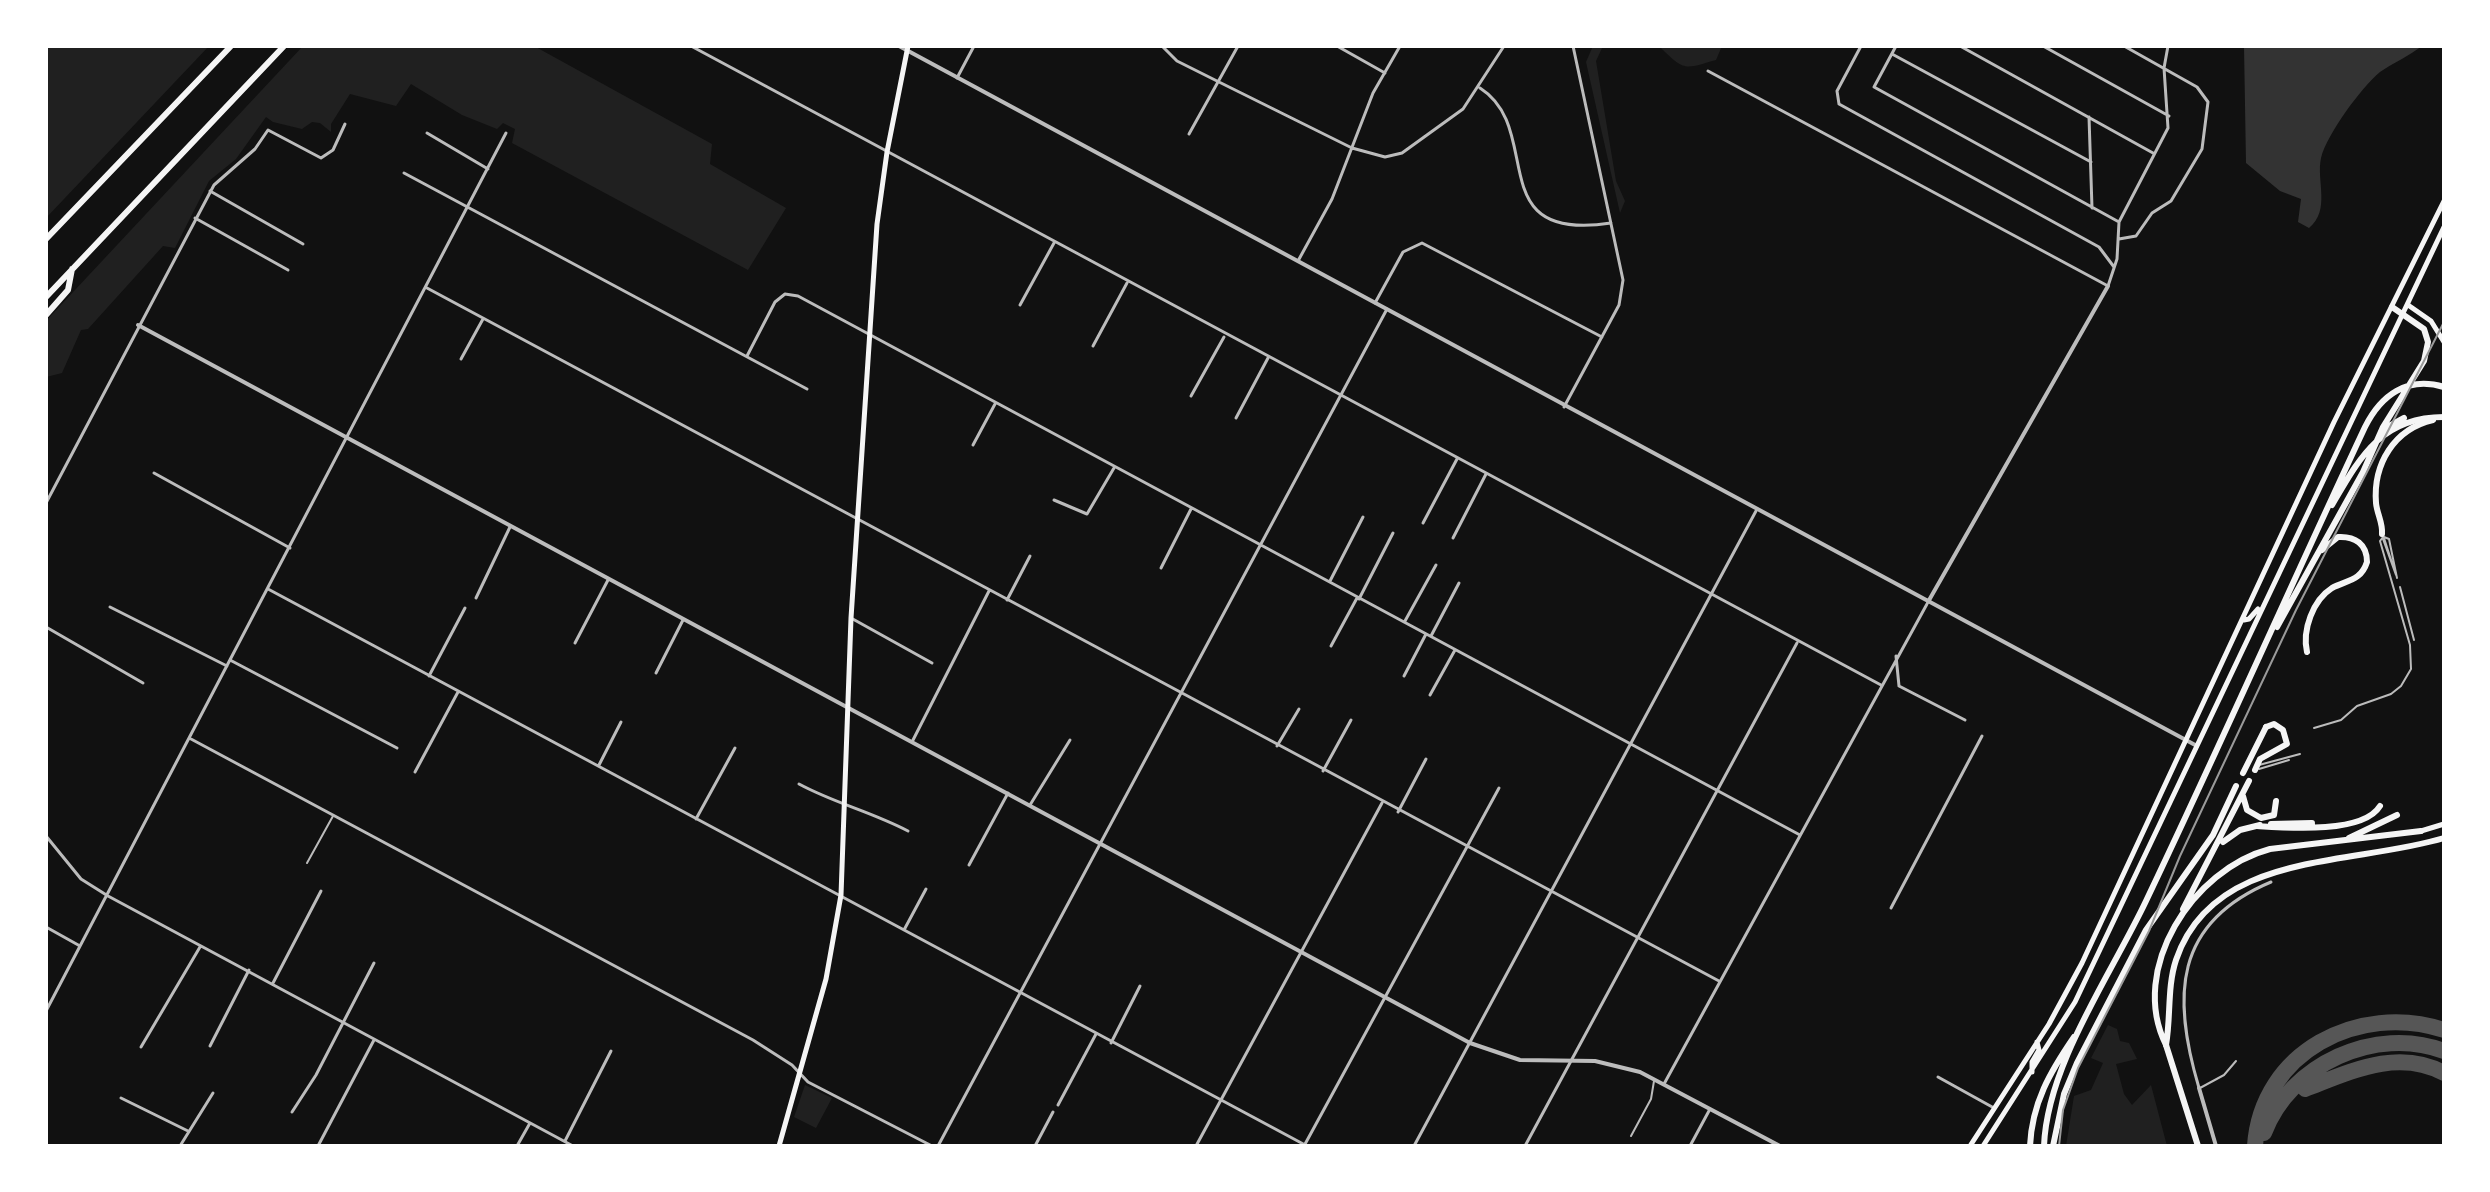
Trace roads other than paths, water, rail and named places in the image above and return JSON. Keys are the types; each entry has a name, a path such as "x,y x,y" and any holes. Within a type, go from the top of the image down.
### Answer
{"highway":[{"path":"46,239 231,46"},
{"path":"46,297 284,46"},
{"path":"46,315 68,290 72,269"},
{"path":"2265,645 2363,472 2380,433 2422,366 2428,347 2424,329 2392,307"},
{"path":"2044,1146 2053,1091 2370,417 2380,402 2403,387 2421,384 2442,387"},
{"path":"2380,433 2404,418"},
{"path":"2320,526 2352,468 2373,443 2396,428 2420,419 2444,418"},
{"path":"2380,534 2376,484 2387,451 2409,429 2444,418"},
{"path":"2307,652 2306,631 2320,600 2330,590 2361,575 2367,557 2357,540 2342,536 2332,541 2315,558"},
{"path":"2243,773 2266,727 2274,724 2283,730 2287,744 2260,759 2256,769"},
{"path":"2198,1146 2166,1045 2155,1023 2156,995 2165,946 2249,782"},
{"path":"2053,1146 2064,1094 2077,1063 2146,930 2213,835 2236,786"},
{"path":"2243,794 2247,810 2261,818 2275,814 2276,801"},
{"path":"2257,826 2299,830 2318,827 2369,818 2380,806"},
{"path":"2342,841 2397,815"},
{"path":"2217,847 2240,830 2312,823"},
{"path":"2181,912 2226,868 2247,855 2421,831"},
{"path":"2166,1045 2171,981 2185,941 2208,908 2250,879 2286,868 2444,838"},
{"path":"2030,1146 2041,1090 2091,1011"}],"main road":[{"path":"779,1146 826,979 841,895 851,618 877,224 887,152 909,48"},
{"path":"1970,1146 2037,1042 2099,928 2334,422 2444,201"},
{"path":"1983,1146 2057,1035 2109,933 2444,227"},
{"path":"2397,298 2431,321 2444,342"},
{"path":"2244,620 2249,619 2265,600"},
{"path":"2244,620 2248,624 2247,637"},
{"path":"2421,831 2444,824"},
{"path":"2099,928 2109,933"},
{"path":"2033,1073 2032,1062 2039,1050 2037,1042"}],"street":[{"path":"691,46 1127,283 1881,685"},
{"path":"899,46 909,48 956,78 2197,746"},
{"path":"956,78 974,46"},
{"path":"1162,46 1177,61 1217,81 1352,148 1385,157 1402,153 1463,109 1480,88 1504,46"},
{"path":"1189,134 1238,46"},
{"path":"1337,46 1385,73"},
{"path":"1298,261 1332,199 1368,104 1400,46"},
{"path":"1564,407 1622,293 1622,273 1573,46"},
{"path":"1861,46 1837,91 1837,100 1843,107 2099,247 2109,265 2115,267"},
{"path":"1896,46 1874,87 2119,222"},
{"path":"1960,46 2153,153"},
{"path":"2043,46 2169,116"},
{"path":"2119,239 2136,236 2152,213 2171,201 2202,149 2208,102 2205,94 2124,46"},
{"path":"1664,1084 1896,656 2108,286 2115,267 2119,222 2168,128 2164,68 2168,46"},
{"path":"1892,54 2091,162"},
{"path":"1708,71 2108,286"},
{"path":"1480,88 1502,108 1530,203 1564,226 1577,229 1611,223"},
{"path":"2089,117 2092,208"},
{"path":"46,503 210,191 255,149 268,130 321,158 333,150 345,124"},
{"path":"427,133 488,169"},
{"path":"46,1011 506,133"},
{"path":"404,173 807,389"},
{"path":"210,191 303,244"},
{"path":"195,218 288,270"},
{"path":"1020,305 1054,243"},
{"path":"1375,303 1403,252 1415,244 1429,245 1602,337"},
{"path":"1093,346 1127,283"},
{"path":"427,288 1398,812 1719,981"},
{"path":"747,356 775,302 785,294 798,296 1800,835"},
{"path":"191,739 753,1040 808,1082 935,1146 1021,993 1387,309"},
{"path":"461,359 483,319"},
{"path":"138,325 1470,1043 1520,1060 1617,1065 1655,1079 1780,1146"},
{"path":"1191,396 1225,335"},
{"path":"1236,418 1268,358"},
{"path":"973,445 995,404"},
{"path":"1423,523 1457,459"},
{"path":"1054,500 1087,514 1114,468"},
{"path":"154,473 290,548"},
{"path":"1453,538 1486,474"},
{"path":"1161,568 1191,509"},
{"path":"1414,1146 1756,511"},
{"path":"1329,582 1363,517"},
{"path":"476,598 510,527"},
{"path":"1331,646 1393,533"},
{"path":"1007,600 1030,556"},
{"path":"1405,623 1436,565"},
{"path":"575,643 608,580"},
{"path":"1404,676 1459,583"},
{"path":"268,589 1305,1146 1499,788"},
{"path":"912,742 989,591"},
{"path":"110,607 227,666"},
{"path":"429,676 465,608"},
{"path":"851,618 932,663"},
{"path":"656,673 683,620"},
{"path":"46,627 143,683"},
{"path":"1525,1146 1797,641"},
{"path":"1430,695 1455,650"},
{"path":"1896,656 1899,686 1965,720"},
{"path":"229,660 397,748"},
{"path":"415,772 458,692"},
{"path":"1277,746 1299,709"},
{"path":"1323,771 1351,720"},
{"path":"598,767 621,722"},
{"path":"1891,908 1982,736"},
{"path":"1030,805 1070,740"},
{"path":"696,819 735,748"},
{"path":"1398,812 1426,759"},
{"path":"799,784 844,805 876,814 908,831"},
{"path":"969,865 1008,793"},
{"path":"1196,1146 1382,803"},
{"path":"46,836 81,879 108,896 573,1146"},
{"path":"2216,1146 2199,1088 2182,1005 2188,965 2207,928 2222,909 2241,895 2271,882"},
{"path":"904,930 926,889"},
{"path":"273,983 321,891"},
{"path":"46,927 80,946"},
{"path":"141,1047 200,946"},
{"path":"292,1112 344,1023 374,963"},
{"path":"210,1046 249,970"},
{"path":"1111,1043 1140,986"},
{"path":"1058,1105 1096,1034"},
{"path":"318,1146 374,1039"},
{"path":"565,1141 611,1051"},
{"path":"1938,1077 1996,1109"},
{"path":"180,1146 213,1093"},
{"path":"121,1098 188,1131"},
{"path":"1690,1146 1710,1109"},
{"path":"1035,1146 1053,1112"},
{"path":"517,1146 530,1123"}],"lane":[{"path":"2314,728 2338,721 2357,706 2391,694 2407,678 2411,650 2388,574 2380,534"},
{"path":"2380,534 2389,539 2397,576 2380,534"},
{"path":"2400,587 2414,640"},
{"path":"2256,769 2271,760 2300,754"},
{"path":"2256,769 2289,760"},
{"path":"307,863 333,815"},
{"path":"2199,1088 2224,1075 2236,1061"},
{"path":"1631,1136 1651,1099 1655,1079"}],"tram line":[{"path":"2059,1146 2063,1110 2078,1068 2149,931 2180,856 2296,610 2444,322"}]}
